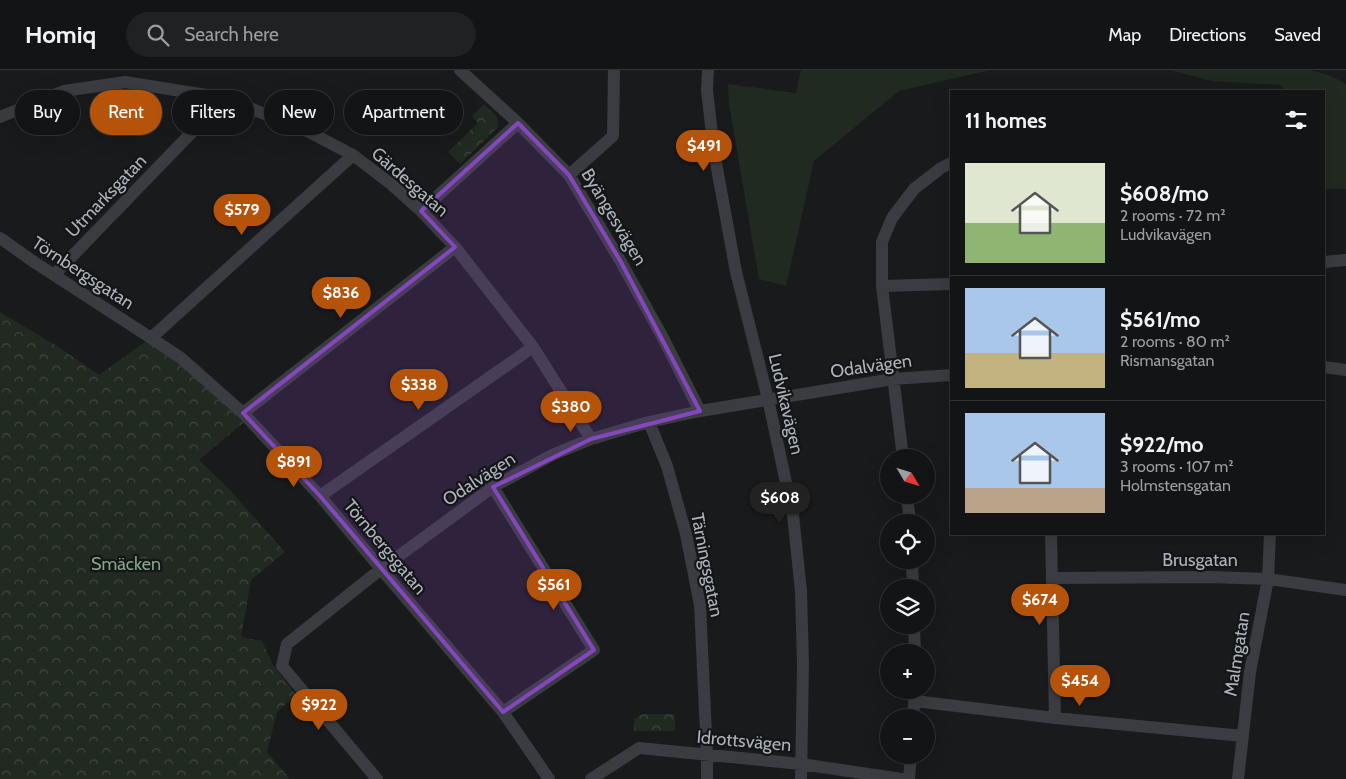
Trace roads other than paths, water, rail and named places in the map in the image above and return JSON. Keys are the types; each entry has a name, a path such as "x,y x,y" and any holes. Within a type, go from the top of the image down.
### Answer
{"street":[{"name":"Byängesvägen","path":"460,70 518,123 570,175 662,336 700,410"},
{"path":"570,175 613,136 614,70"},
{"name":"Ludvikavägen","path":"708,70 707,90 714,152 736,272 768,399 793,515 801,591 803,665 801,779"},
{"name":"Gärdesgatan","path":"0,117 64,91 126,76 189,90"},
{"name":"Gärdesgatan","path":"254,110 307,131 353,155 391,184 421,211 455,247 533,347 592,439"},
{"path":"421,211 518,123"},
{"name":"Utmarksgatan","path":"54,276 189,135"},
{"path":"151,338 353,155"},
{"path":"902,449 882,286 882,242 892,218 914,189 941,168 950,164"},
{"name":"Törnbergsgatan","path":"0,238 54,276 181,358 243,413 320,496 503,712 549,779"},
{"path":"243,413 455,247"},
{"path":"1325,262 1346,260"},
{"path":"882,286 950,284"},
{"path":"320,496 533,347"},
{"path":"1325,367 1346,370"},
{"name":"Odalvägen","path":"377,779 282,666 287,644 381,570 492,487 552,455 592,439 649,422 700,410 892,379 950,375"},
{"name":"Tärningsgatan","path":"649,422 670,476 686,534 700,605 707,779"},
{"path":"492,487 594,650 503,712"},
{"path":"1051,535 1056,718"},
{"name":"Malmgatan","path":"1238,779 1250,672 1268,579 1270,535"},
{"name":"Brusgatan","path":"1053,578 1268,579 1346,590"},
{"path":"935,698 1056,718 1243,736"},
{"name":"Idrottsvägen","path":"591,779 639,748 801,764 902,779"},
{"path":"909,779 910,764"}],"park label":[{"name":"Smäcken","path":"126,564"}]}
